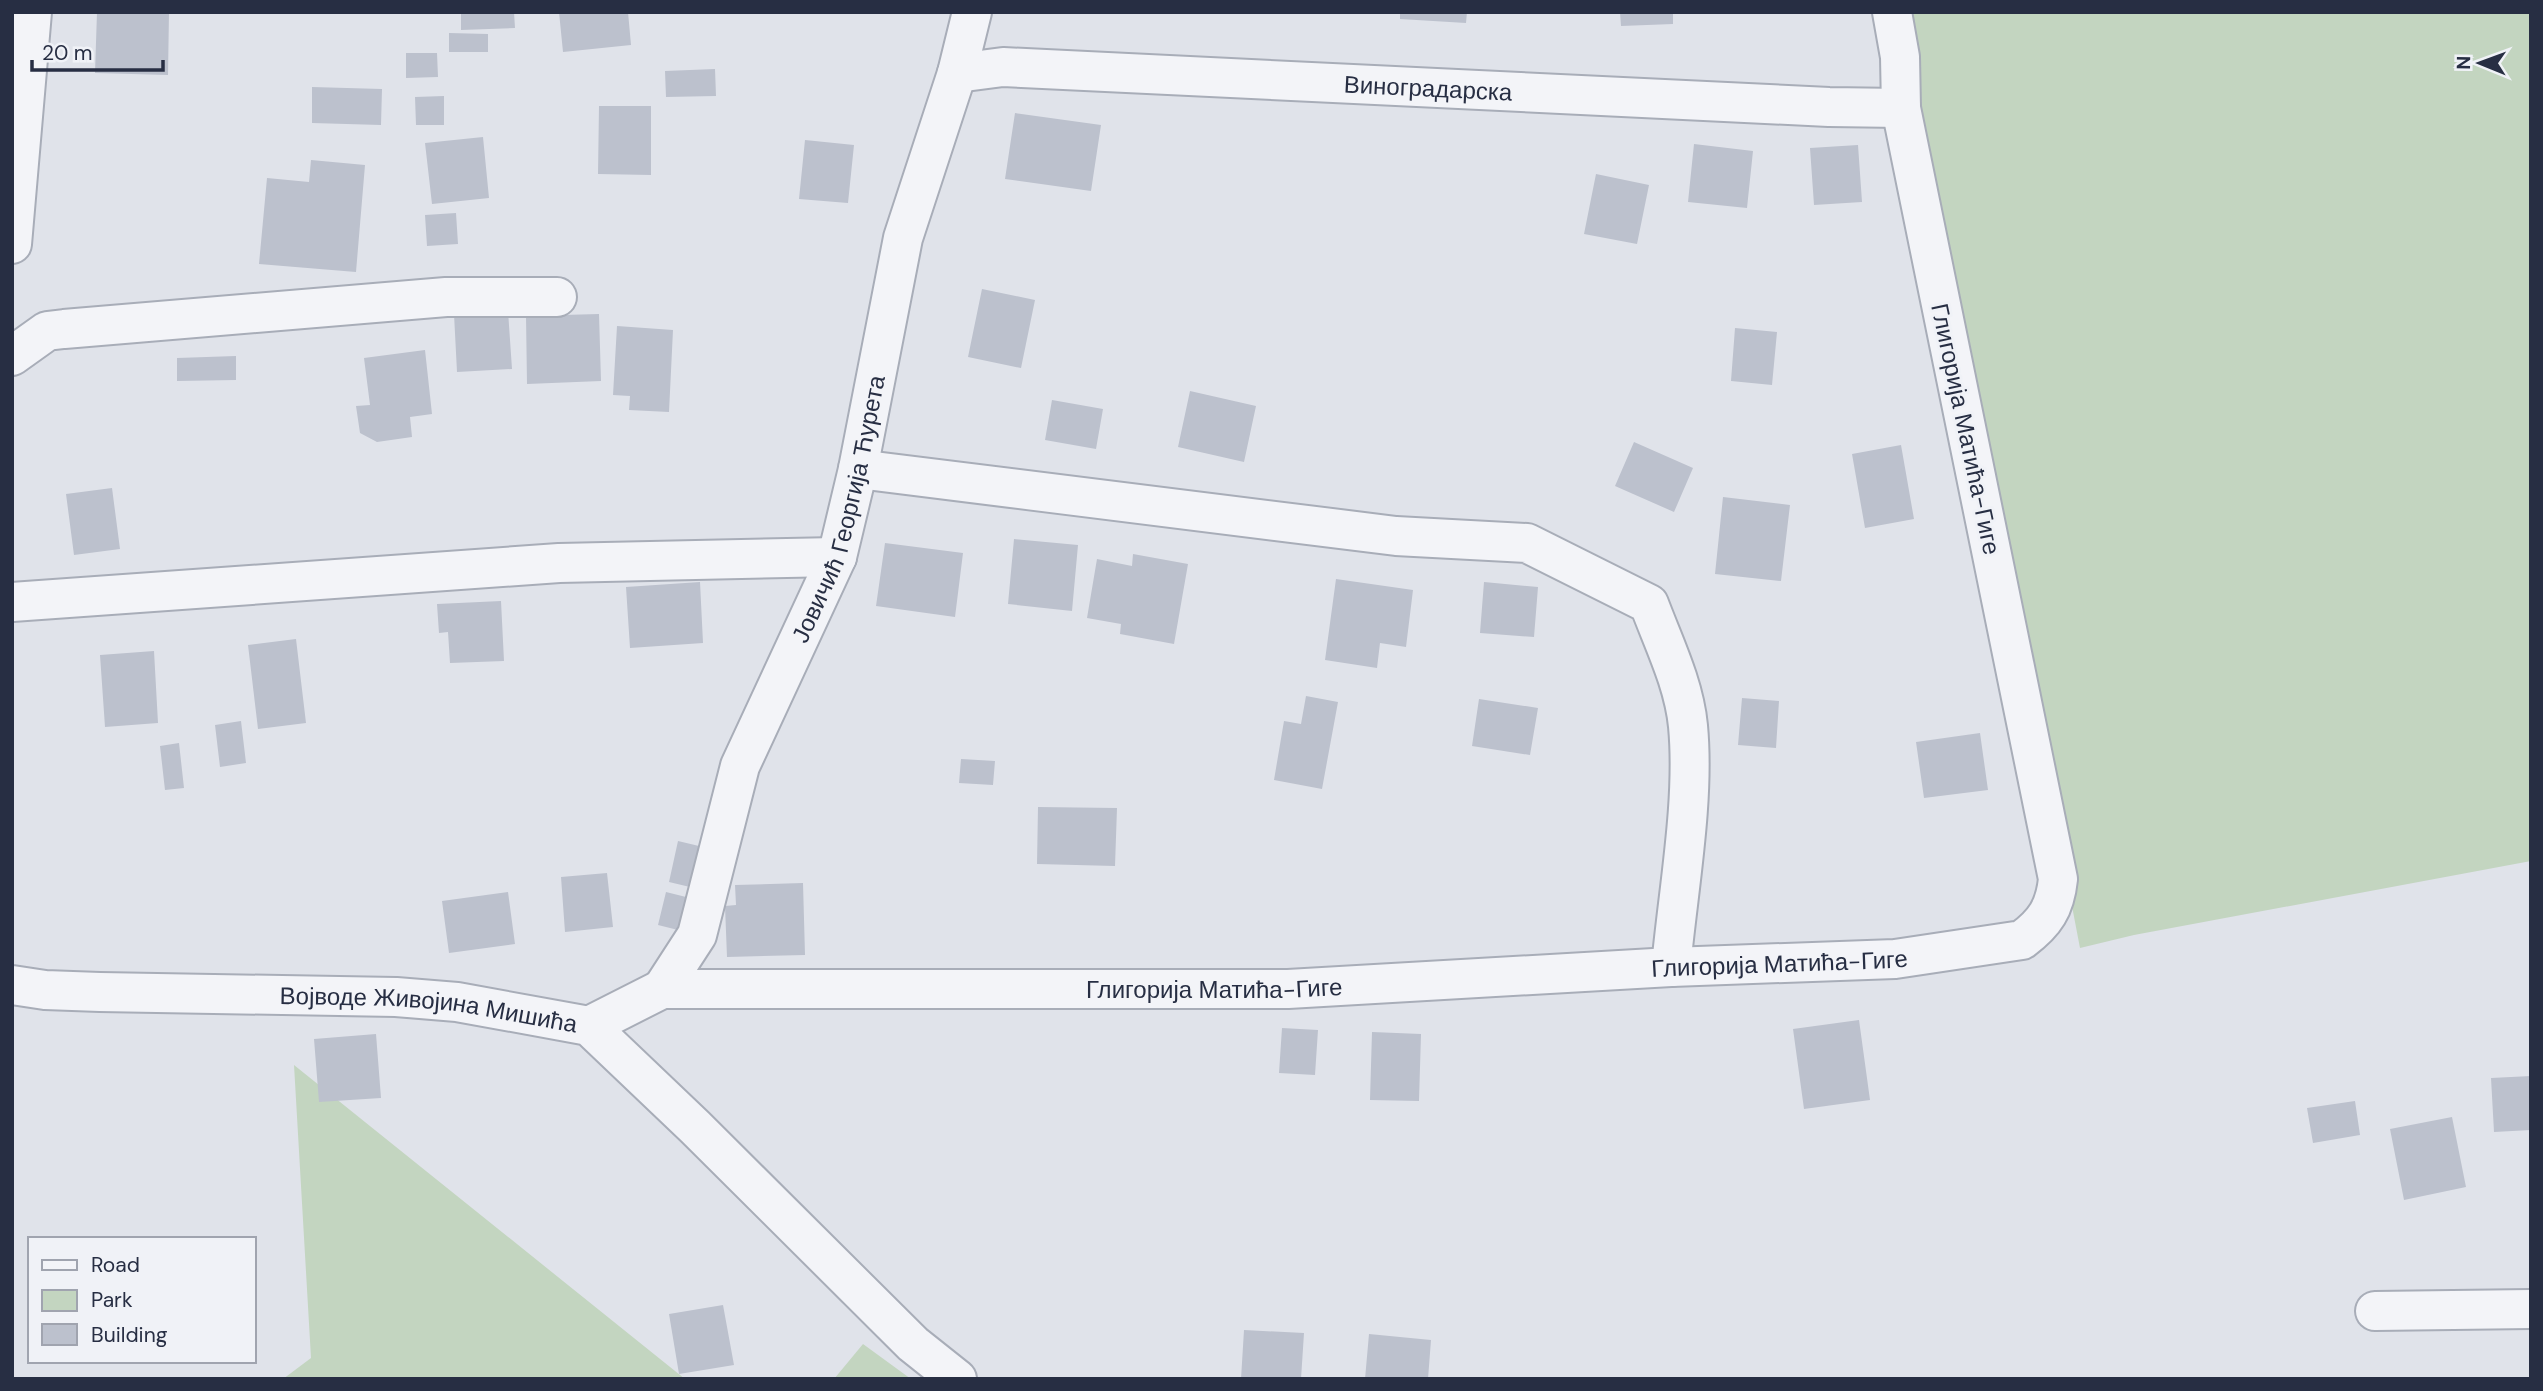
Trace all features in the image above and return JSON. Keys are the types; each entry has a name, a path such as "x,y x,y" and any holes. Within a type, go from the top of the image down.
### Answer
{"street":[{"path":"12,244 32,12"},
{"name":"Јовичић Георгија Ћурета","path":"663,989 697,935 740,766 837,557 858,469 902,238 957,74 972,12"},
{"name":"Глигорија Матића-Гиге","path":"589,1026 663,989 1288,989 1671,967 1895,959 2022,940 2049,916 2056,898 2058,879 1901,108 1900,57 1892,12"},
{"name":"Виноградарска","path":"957,74 1003,67 1901,108"},
{"path":"12,356 47,331 64,328 446,297 557,297"},
{"path":"858,469 1396,536 1527,543 1649,604 1679,681 1688,726 1688,791 1671,967"},
{"path":"12,602 559,563 837,557"},
{"name":"Војводе Живојина Мишића","path":"12,985 86,992 408,998 457,1002 589,1026 695,1126 913,1344 957,1379"},
{"path":"2375,1311 2531,1309"}],"green space":[{"path":"1901,12 2531,12 2531,861 2134,935 2080,948"},
{"path":"294,1065 685,1379 283,1379 311,1358"},
{"path":"863,1344 911,1379 834,1379"}],"building":[{"path":"97,12 169,12 168,75 95,73"},
{"path":"461,12 514,12 515,28 461,30"},
{"path":"559,12 628,12 631,45 563,52"},
{"path":"1400,12 1467,12 1466,23 1400,19"},
{"path":"1620,12 1673,12 1673,24 1621,26"},
{"path":"449,33 488,34 488,52 449,52"},
{"path":"406,53 437,53 438,77 406,78"},
{"path":"715,69 716,96 666,97 665,71"},
{"path":"312,87 382,89 381,125 312,123"},
{"path":"444,96 444,125 416,125 415,97"},
{"path":"599,106 651,106 651,175 598,174"},
{"path":"1015,113 1101,125 1091,191 1005,179"},
{"path":"483,137 489,198 432,204 425,143"},
{"path":"805,140 854,145 848,203 799,199"},
{"path":"1694,144 1753,151 1747,208 1688,202"},
{"path":"1858,145 1862,202 1814,205 1810,148"},
{"path":"311,160 365,165 356,272 259,264 267,178 309,182"},
{"path":"1596,174 1649,185 1637,244 1584,234"},
{"path":"456,213 458,244 427,246 425,215"},
{"path":"982,289 1035,300 1021,368 968,357"},
{"path":"508,311 512,369 457,372 454,314"},
{"path":"599,314 601,381 527,384 526,316"},
{"path":"617,326 673,330 669,412 629,410 630,396 613,395"},
{"path":"1735,328 1777,332 1772,385 1731,381"},
{"path":"425,350 432,414 410,417 412,437 377,442 360,433 356,406 370,405 364,358"},
{"path":"236,356 236,380 177,381 177,358"},
{"path":"1190,391 1256,406 1244,462 1178,447"},
{"path":"1052,400 1103,409 1096,449 1045,440"},
{"path":"1634,442 1693,468 1674,512 1615,486"},
{"path":"1901,445 1914,519 1865,528 1852,454"},
{"path":"112,488 120,549 74,555 66,494"},
{"path":"1723,497 1790,505 1781,581 1715,574"},
{"path":"1014,539 1078,545 1072,611 1008,604"},
{"path":"885,543 963,553 955,617 876,606"},
{"path":"1133,554 1188,564 1174,644 1120,634 1121,624 1087,618 1097,559 1132,566"},
{"path":"1336,579 1413,590 1406,647 1380,643 1377,668 1325,660"},
{"path":"700,582 703,643 630,648 626,587"},
{"path":"1484,582 1538,587 1534,637 1480,633"},
{"path":"501,601 504,661 450,663 448,632 439,633 437,604"},
{"path":"296,639 306,723 258,729 248,645"},
{"path":"154,651 158,723 105,727 100,655"},
{"path":"1306,696 1338,702 1322,789 1274,780 1284,721 1301,724"},
{"path":"1742,698 1779,701 1776,748 1738,745"},
{"path":"1479,699 1538,708 1530,755 1472,746"},
{"path":"241,721 246,763 220,767 215,725"},
{"path":"1980,733 1988,790 1924,798 1916,742"},
{"path":"179,743 184,788 165,790 160,746"},
{"path":"961,759 995,761 993,785 959,783"},
{"path":"1038,807 1117,808 1115,866 1037,864"},
{"path":"678,841 699,846 690,887 669,882"},
{"path":"607,873 613,927 565,932 561,877"},
{"path":"803,883 805,955 727,957 725,906 736,905 735,885"},
{"path":"508,892 515,944 449,953 442,901"},
{"path":"666,892 690,898 682,931 658,925"},
{"path":"1859,1020 1870,1100 1804,1109 1793,1029"},
{"path":"1282,1028 1318,1030 1315,1075 1279,1073"},
{"path":"1372,1032 1421,1034 1419,1101 1370,1100"},
{"path":"376,1034 381,1098 319,1102 314,1039"},
{"path":"2531,1076 2531,1130 2494,1132 2491,1078"},
{"path":"2355,1101 2360,1135 2313,1143 2307,1108"},
{"path":"2452,1117 2466,1187 2404,1200 2390,1129"},
{"path":"723,1305 734,1365 679,1374 669,1314"},
{"path":"1244,1330 1304,1333 1301,1379 1241,1379"},
{"path":"1369,1334 1431,1340 1428,1379 1365,1379"}]}
